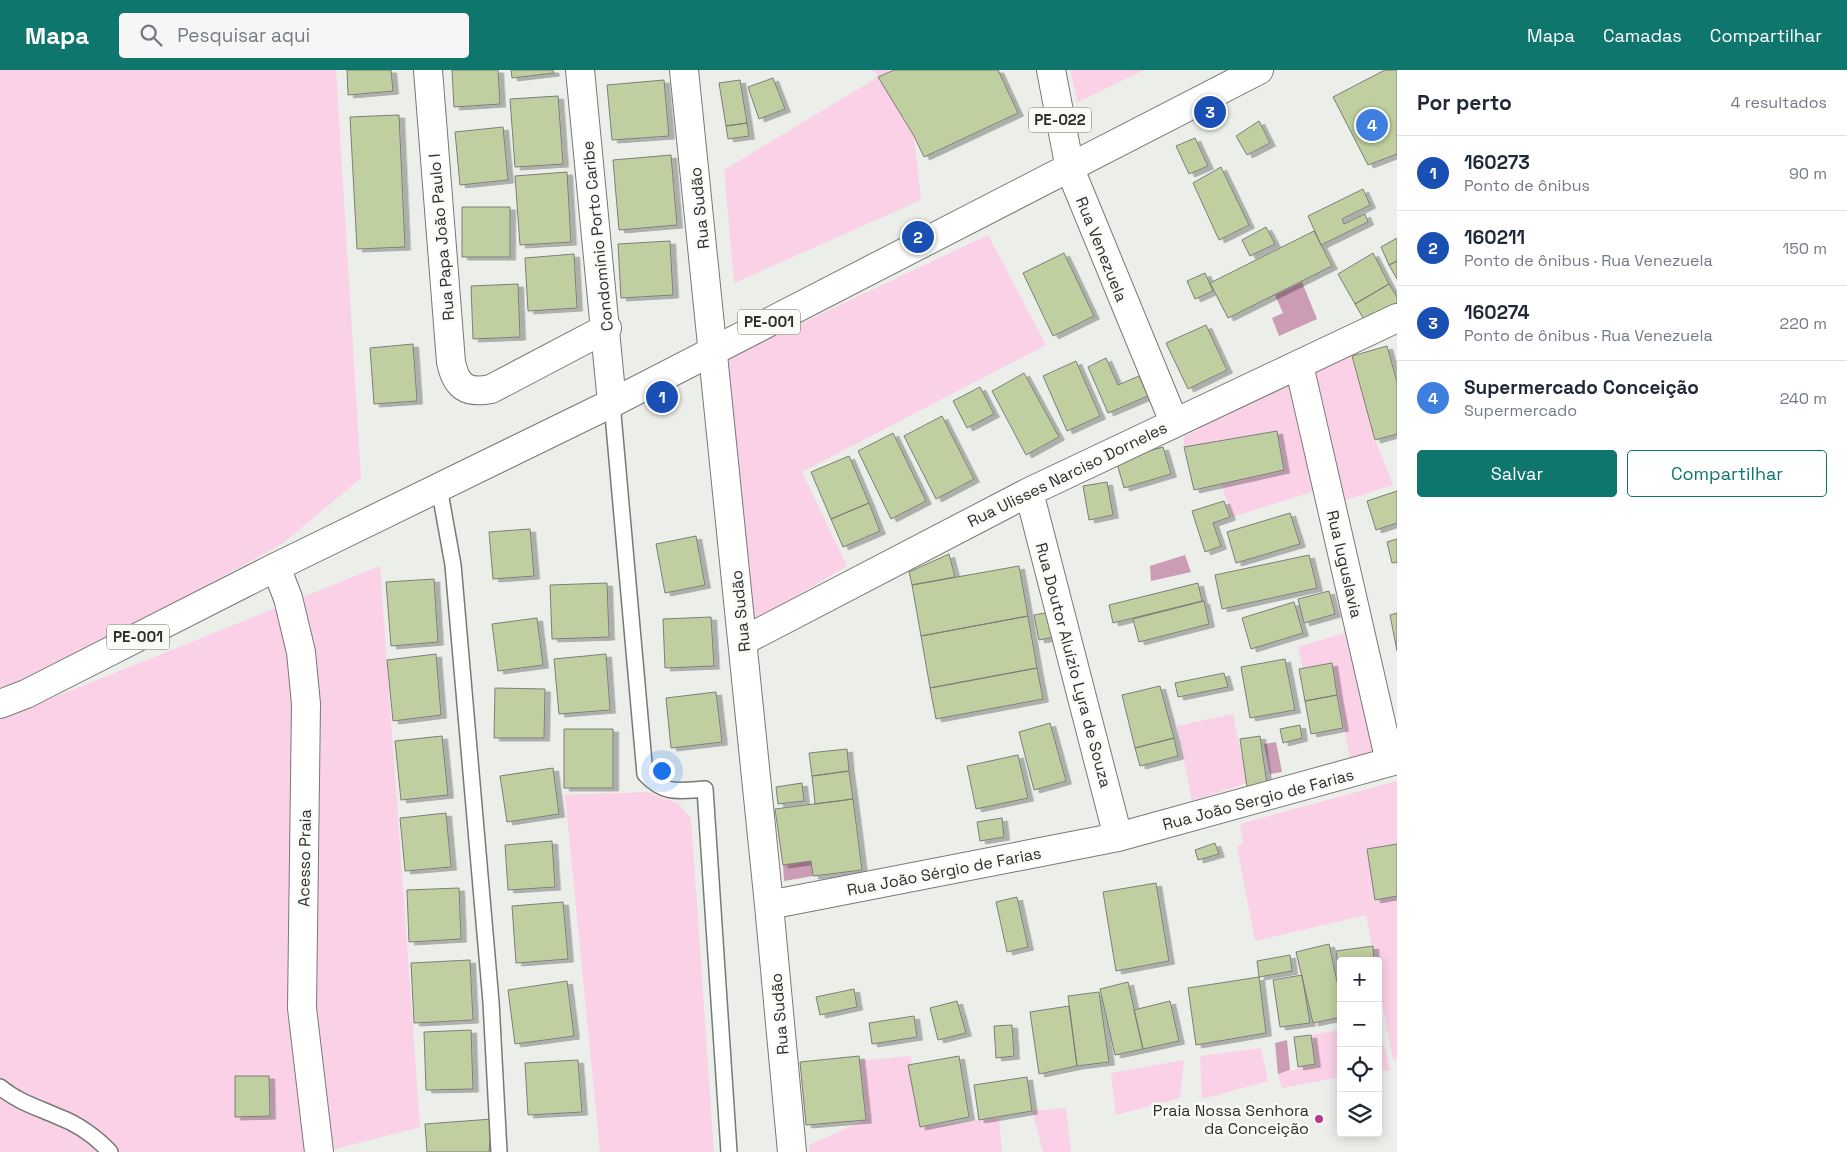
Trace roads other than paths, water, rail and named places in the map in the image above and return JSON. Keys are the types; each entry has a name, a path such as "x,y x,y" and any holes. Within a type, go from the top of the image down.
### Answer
{"street":[{"name":"Rua Papa João Paulo I","path":"428,70 451,362 454,376 462,386 476,392 490,389 607,328"},
{"name":"Condomínio Porto Caribe","path":"580,70 607,328 612,402"},
{"name":"Rua Sudão","path":"684,70 714,350 792,1152"},
{"name":"Rua Venezuela","path":"1050,70 1070,169 1174,422"},
{"name":"PE-001","path":"0,704 26,694 276,567 612,402 1070,169 1259,70"},
{"name":"Rua Ulisses Narciso Dorneles","path":"743,641 1029,492 1397,318"},
{"name":"Rua Iuguslavia","path":"1299,365 1394,761"},
{"name":"Rua Doutor Aluízio Lyra de Souza","path":"1029,492 1118,837"},
{"name":"Acesso Praia","path":"276,567 288,598 301,652 306,704 302,1008 319,1152"},
{"name":"Rua João Sergio de Farias","path":"1118,837 1394,761"},
{"name":"Rua João Sérgio de Farias","path":"769,906 1118,837"}],"lane":[{"path":"612,402 645,774 656,785 669,791 705,789 729,1152"},
{"path":"439,487 453,565 491,1002 499,1152"},
{"path":"0,1088 20,1102 62,1117 100,1141 110,1152"}],"place":[{"name":"160274","path":"1210,112"},
{"name":"Supermercado Conceição","path":"1372,125"},
{"name":"160211","path":"918,237"},
{"name":"160273","path":"662,397"},
{"name":"Praia Nossa Senhora da Conceição","path":"1319,1119"}]}
